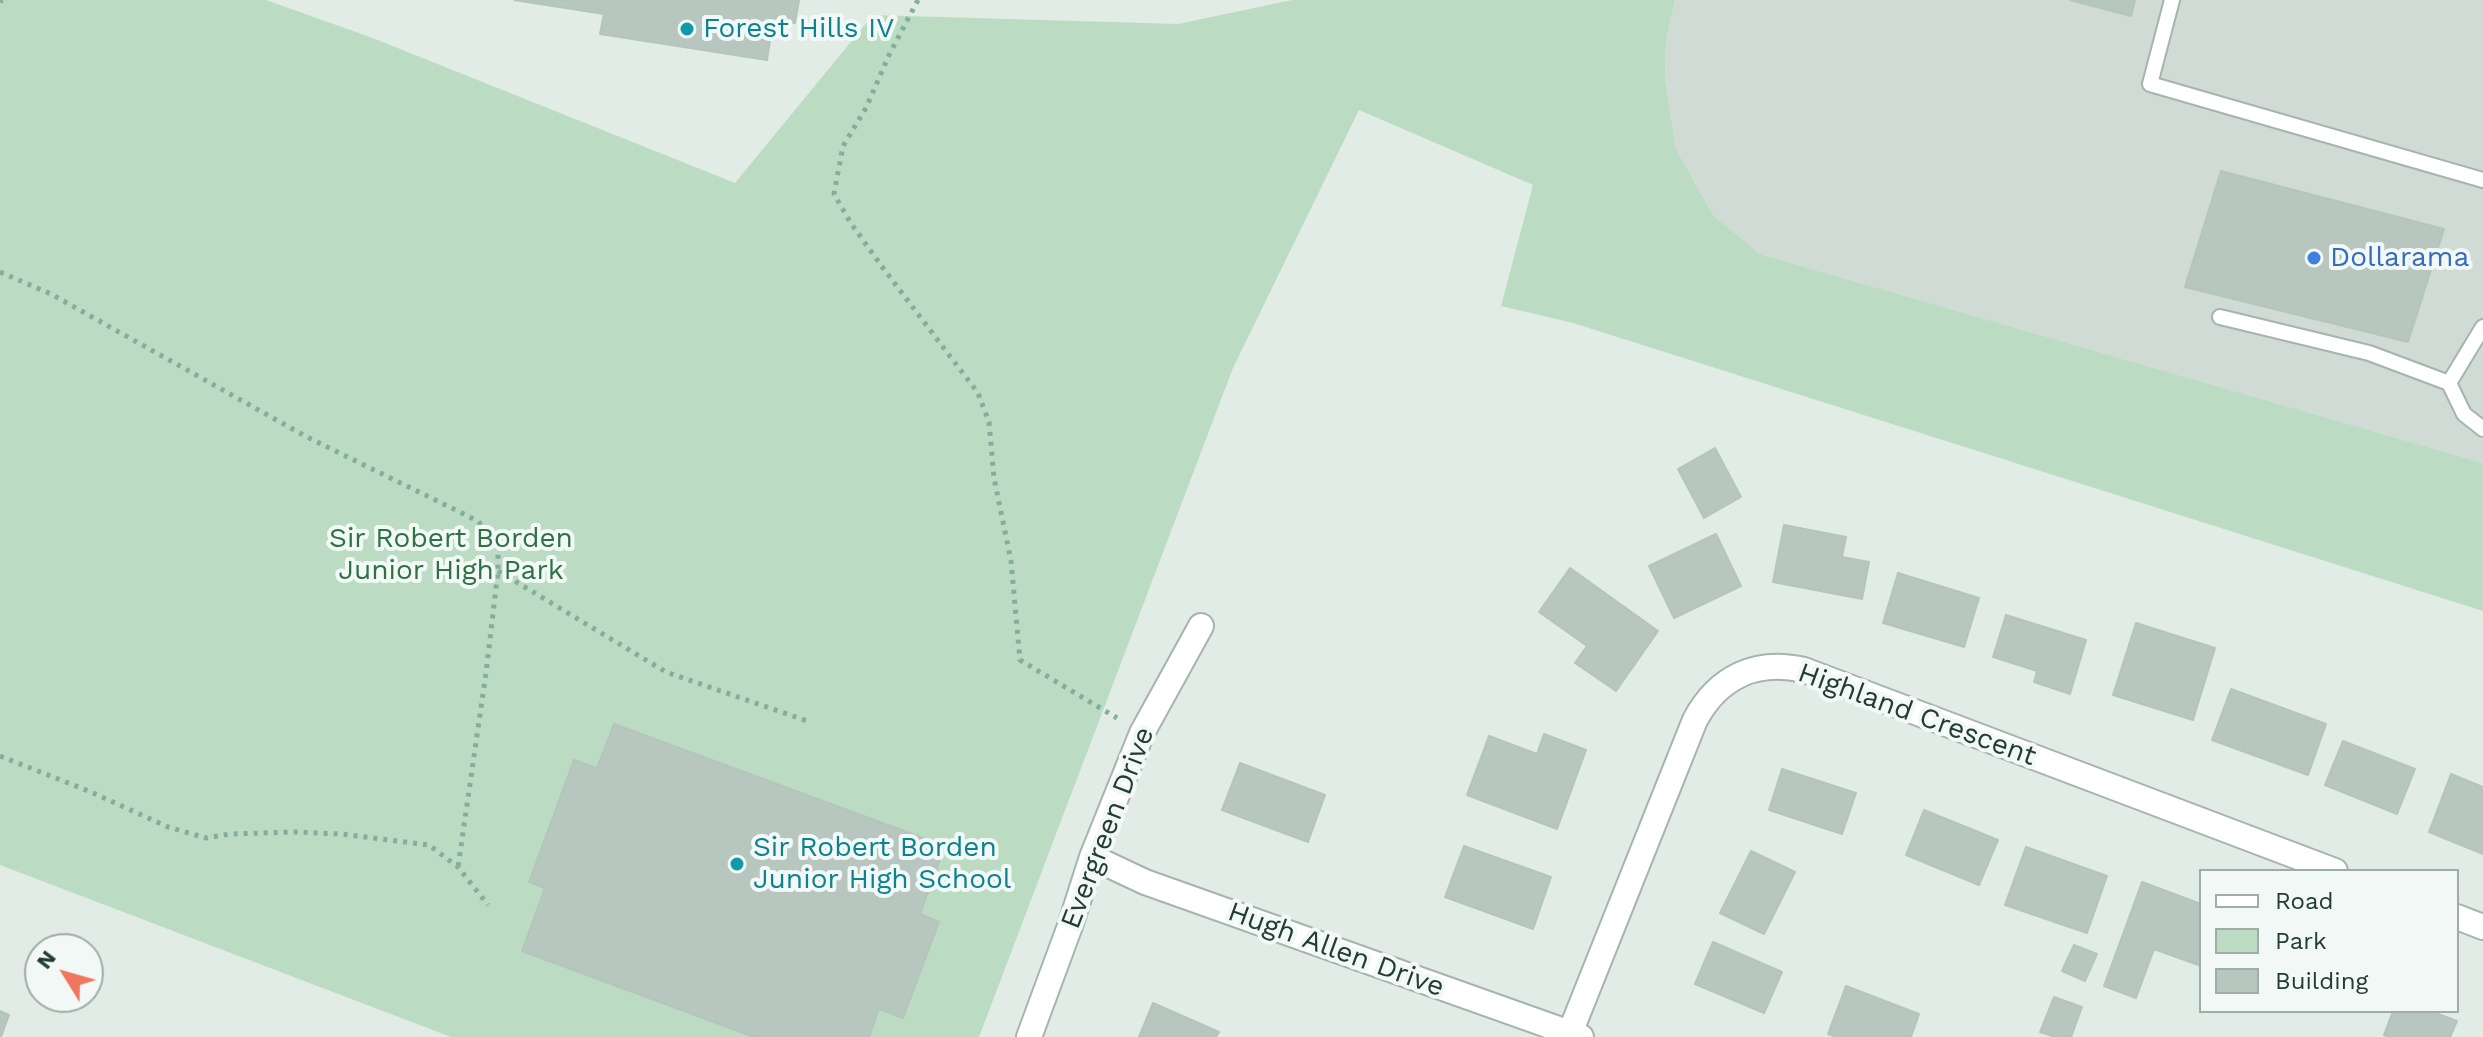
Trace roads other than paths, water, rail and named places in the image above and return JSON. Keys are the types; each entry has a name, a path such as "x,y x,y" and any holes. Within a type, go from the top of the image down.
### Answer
{"street":[{"name":"Evergreen Drive","path":"1029,1037 1092,857 1142,733 1201,626"},
{"name":"Highland Crescent","path":"1576,1035 1695,720 1708,700 1732,677 1756,667 1783,666 1804,670 2330,869"},
{"name":"Hugh Allen Drive","path":"1092,857 1145,882 1576,1035"},
{"path":"2459,918 2483,927"}],"lane":[{"path":"2172,0 2150,84 2483,180"},
{"path":"2220,317 2369,353 2449,383 2464,414 2483,429"},
{"path":"2449,383 2483,327"}],"place":[{"name":"Forest Hills IV","path":"687,29"},
{"name":"Dollarama","path":"2314,258"},
{"name":"Sir Robert Borden Junior High School","path":"737,864"}],"park label":[{"name":"Sir Robert Borden Junior High Park","path":"451,555"}]}
